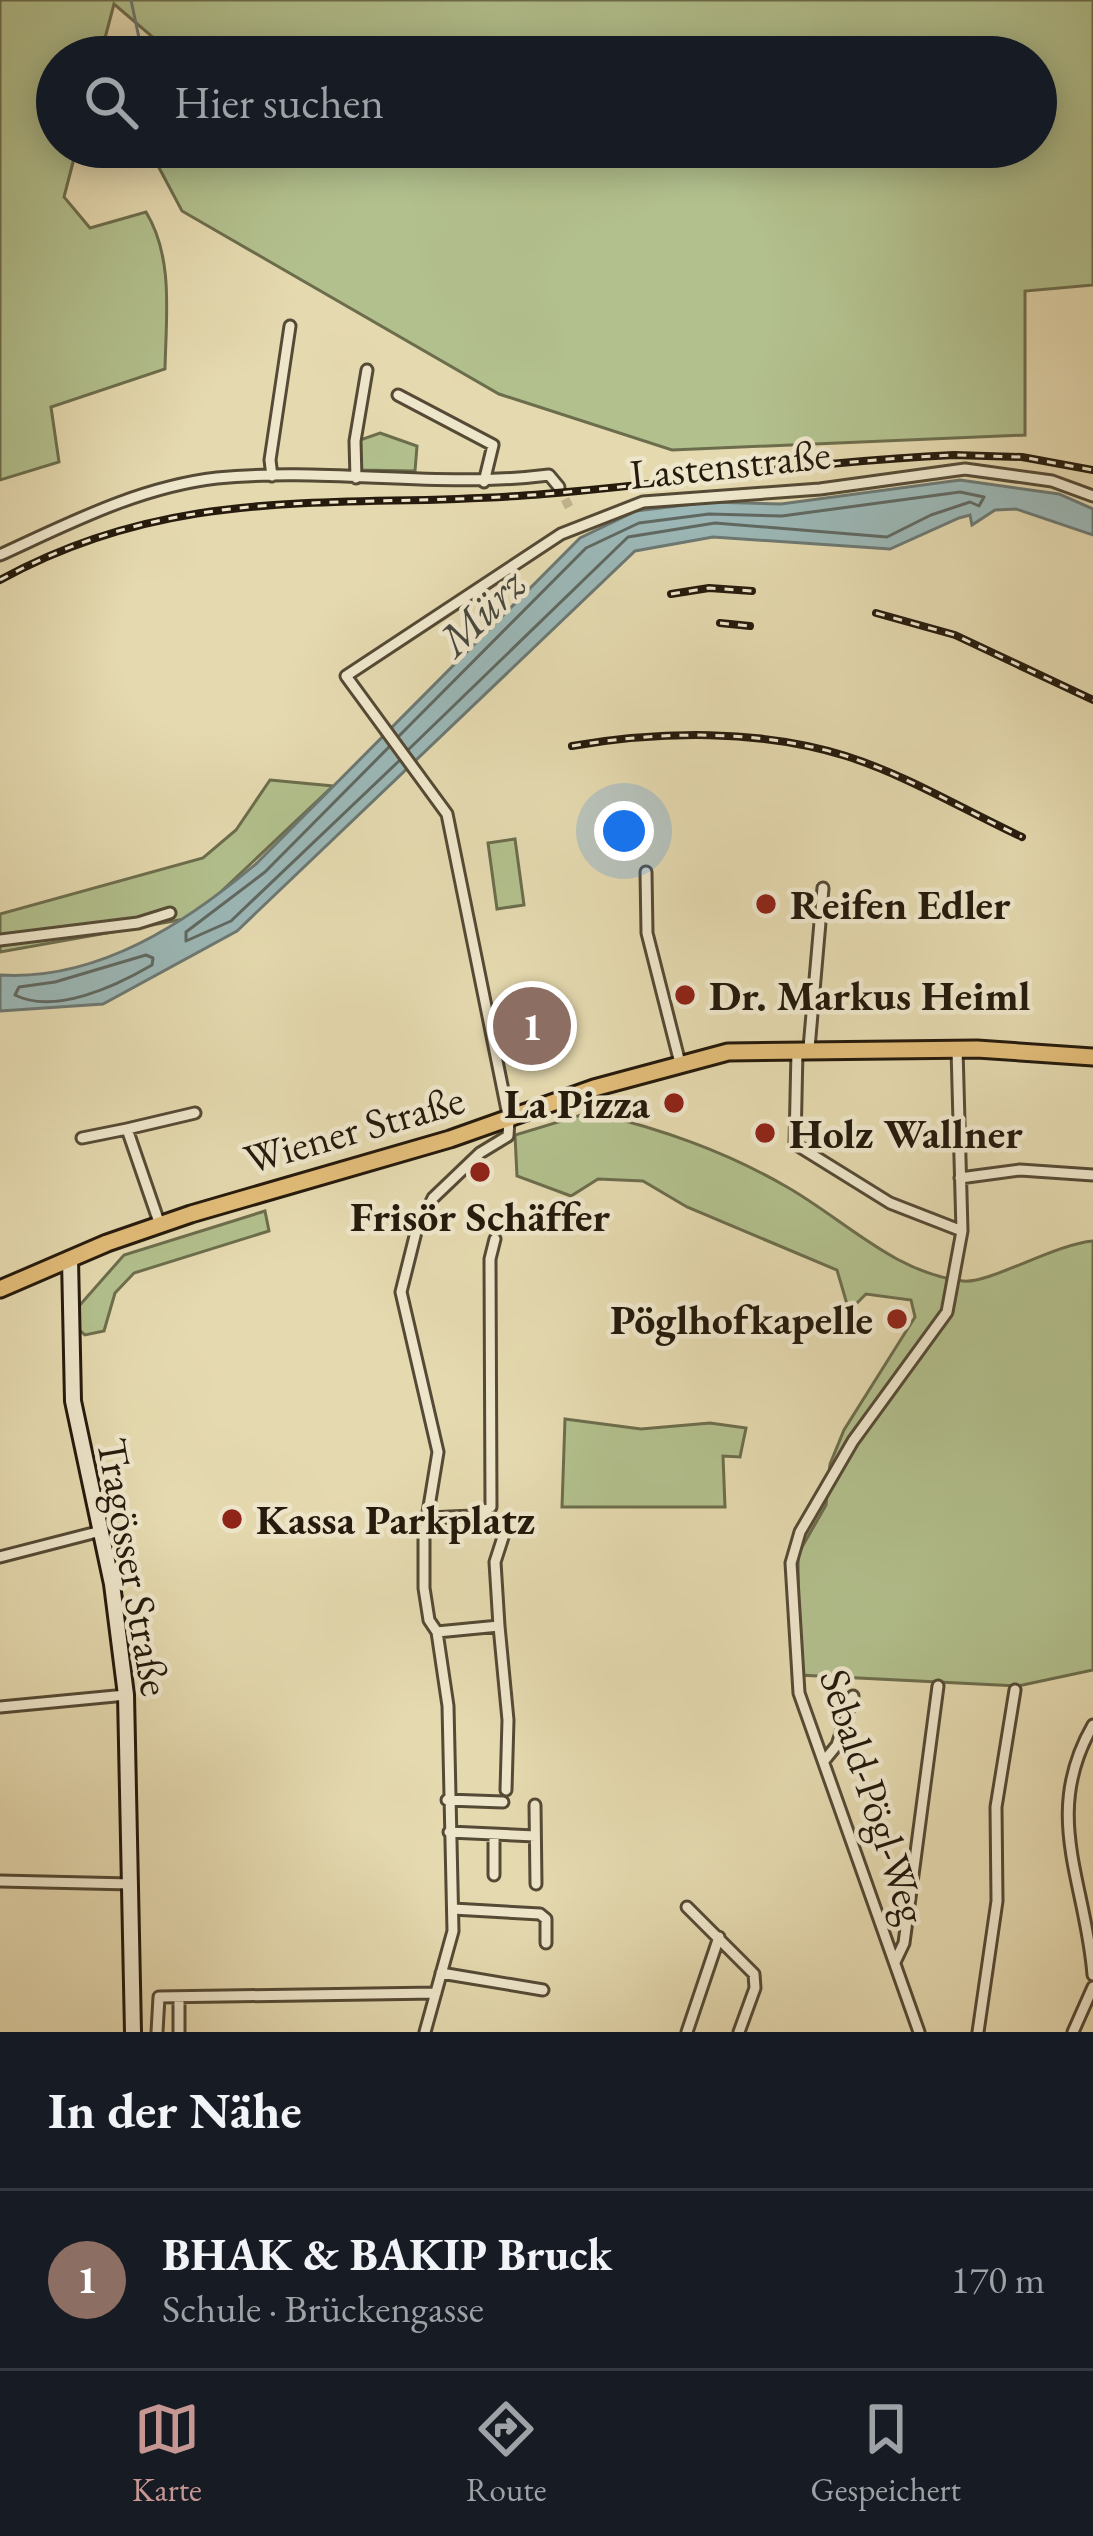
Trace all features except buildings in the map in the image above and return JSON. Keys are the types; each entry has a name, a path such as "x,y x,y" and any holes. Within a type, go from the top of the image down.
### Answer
{"main road":[{"name":"Wiener Straße","path":"0,1289 160,1225 728,1052 956,1049 1093,1057"},
{"name":"Tragösser Straße","path":"70,1258 70,1384 97,1532 112,1584 126,1695 133,2032"}],"street":[{"path":"272,476 270,460 290,326"},
{"path":"356,478 356,441 367,370"},
{"path":"398,395 493,445 484,482"},
{"name":"Lastenstraße","path":"509,1120 447,814 346,676 577,525 643,502 820,489 938,469 1052,481 1093,496"},
{"path":"0,555 151,491 214,478 484,482 549,476 559,487"},
{"path":"571,512 577,525"},
{"path":"646,872 647,933 680,1063"},
{"path":"823,888 795,1144 890,1203 962,1231"},
{"path":"0,940 170,914"},
{"name":"Sebald-Pögl-Weg","path":"920,2032 795,1674 794,1546 853,1441 947,1312 962,1231 956,1049"},
{"path":"82,1138 195,1113"},
{"path":"424,2032 453,1909 448,1706 437,1632 429,1620 424,1588 438,1452 403,1315 405,1266 433,1198 480,1153 508,1136 509,1120"},
{"path":"127,1129 160,1225"},
{"path":"960,1178 1020,1170 1093,1175"},
{"path":"428,1518 473,1516 491,1507 490,1259 495,1239"},
{"path":"447,1800 504,1796 506,1673 495,1562 505,1531"},
{"path":"0,1557 97,1532"},
{"path":"437,1632 499,1626"},
{"path":"895,1962 904,1943 938,1686"},
{"path":"978,2032 997,1900 996,1807 1015,1690"},
{"path":"0,1707 126,1695"},
{"path":"824,1761 837,1745 854,1696"},
{"path":"1093,1725 1068,1779 1066,1818 1093,1975"},
{"path":"535,1804 536,1884"},
{"path":"448,1832 535,1837"},
{"path":"494,1834 494,1875"},
{"path":"0,1881 131,1884"},
{"path":"687,1907 754,1974 739,2032"},
{"path":"453,1909 540,1914 546,1918 546,1943"},
{"path":"687,2032 719,1937"},
{"path":"441,1973 544,1990"},
{"path":"1073,2032 1093,1987"},
{"path":"157,2032 159,1997 436,1993"},
{"path":"179,1997 179,2032"}],"green space":[{"path":"0,0 1093,0 1093,285 1025,291 1025,435 672,450 499,394 182,211 159,168 1057,168 1057,36 151,36 114,4 106,36 36,36 36,168 72,168 64,197 90,228 146,212 165,268 165,369 51,407 59,462 0,480"},
{"path":"380,433 417,446 415,471 361,470 360,440"},
{"path":"270,780 333,786 208,904 185,919 0,952 0,914 203,858 236,830"},
{"path":"515,839 524,905 497,909 488,843"},
{"path":"591,1112 740,1162 892,1256 938,1276 974,1280 1093,1241 1093,1670 1018,1686 799,1675 798,1554 826,1505 830,1464 844,1430 915,1317 911,1300 866,1294 849,1311 837,1270 687,1207 643,1181 598,1179 571,1196 517,1176 515,1135"},
{"path":"265,1211 269,1231 134,1273 115,1293 104,1331 85,1335 79,1330 79,1306 124,1255"},
{"path":"565,1419 641,1429 710,1423 746,1428 740,1457 723,1456 725,1507 562,1507"}],"water":[{"name":"Mürz","path":"960,480 1059,494 1093,509 1093,535 1016,509 995,510 972,525 970,515 959,518 890,549 713,537 635,551 237,931 103,1004 0,1011 0,975 72,968 139,944 201,907 257,863 580,538 636,511 709,502 781,504"}],"waterway":[{"path":"131,0 139,36"}],"tunnel":[{"path":"559,487 571,511"}],"railway":[{"path":"0,580 68,548 135,526 268,506 544,494 954,455 1022,457 1093,470"},
{"path":"671,594 709,588 752,591"},
{"path":"876,613 955,635 1093,700"},
{"path":"720,623 750,626"},
{"path":"572,746 710,735 813,747 891,773 1022,837"}],"place":[{"name":"Reifen Edler","path":"766,904"},
{"name":"Dr. Markus Heiml","path":"685,995"},
{"name":"BHAK & BAKIP Bruck","path":"532,1026"},
{"name":"La Pizza","path":"674,1103"},
{"name":"Holz Wallner","path":"765,1133"},
{"name":"Frisör Schäffer","path":"480,1172"},
{"name":"Pöglhofkapelle","path":"897,1319"},
{"name":"Kassa Parkplatz","path":"232,1519"}]}
